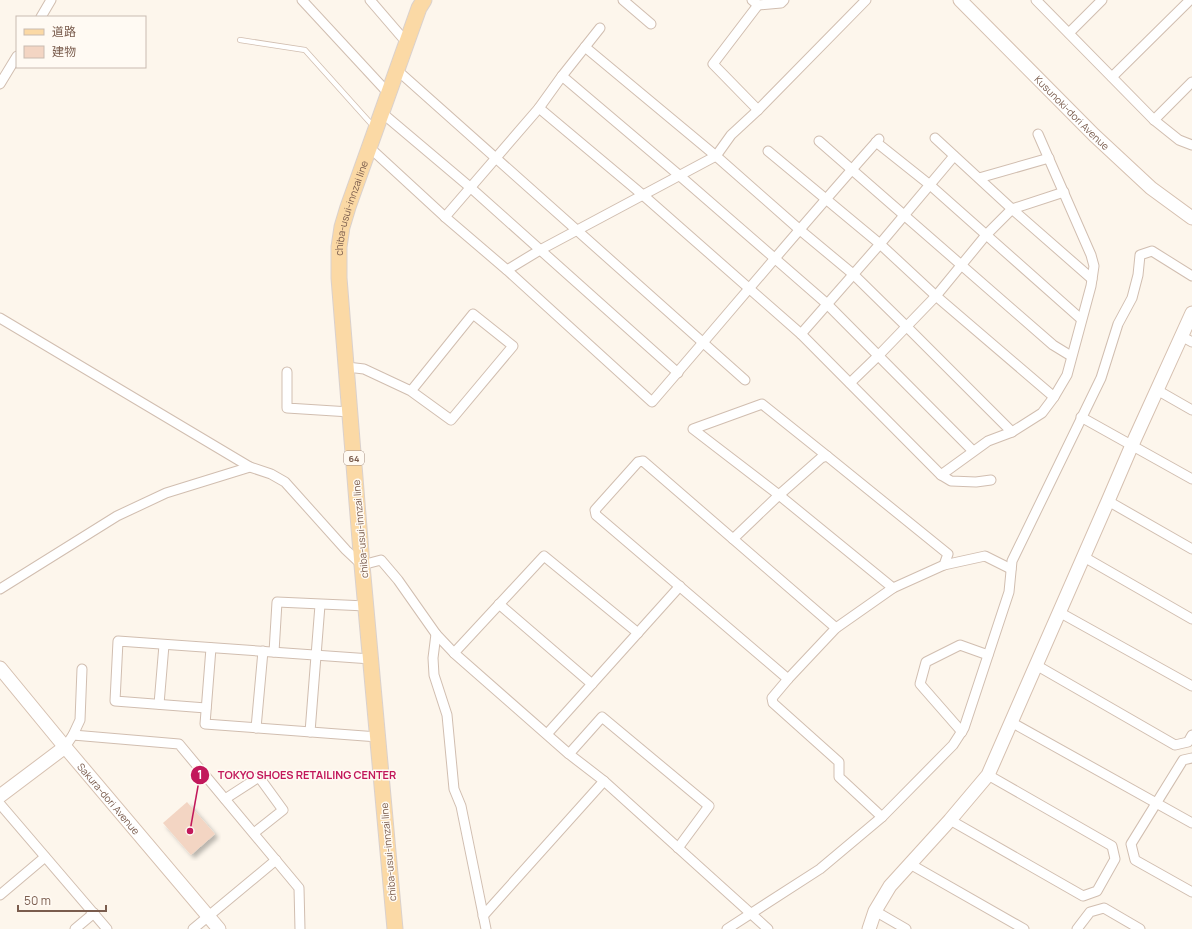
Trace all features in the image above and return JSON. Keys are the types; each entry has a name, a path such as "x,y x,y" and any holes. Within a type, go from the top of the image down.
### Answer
{"main road":[{"name":"chiba-usui-innzai line","path":"395,929 372,659 362,564 339,248 342,227 348,207 419,8 424,0"}],"street":[{"path":"42,16 51,0"},
{"path":"302,0 389,94"},
{"path":"370,0 407,43"},
{"path":"623,0 651,24"},
{"path":"758,110 713,64 755,2 781,3 784,0"},
{"path":"507,270 540,250 644,196 716,156 731,135 758,110 866,0"},
{"name":"Kusunoki-dori Avenue","path":"960,0 1140,178 1151,188 1192,218"},
{"path":"1036,0 1154,120 1179,140 1192,145"},
{"path":"1069,33 1102,0"},
{"path":"1112,77 1190,0"},
{"path":"445,217 539,108 600,28"},
{"path":"585,47 716,156 800,230 853,274 1012,432"},
{"path":"1,80 16,58"},
{"path":"398,70 745,380"},
{"path":"562,76 826,303 973,451"},
{"path":"1154,120 1192,82"},
{"path":"539,108 644,196 801,334 941,475 951,480 976,482 991,480"},
{"path":"381,112 471,188 678,372"},
{"path":"941,475 988,441 1012,432 1042,413 1054,397 1067,375 1094,266 1091,255 1038,134"},
{"path":"935,138 1012,210 1092,279"},
{"path":"369,147 652,402 776,259 825,199 878,140 1081,319"},
{"path":"819,141 1053,345 1071,356"},
{"path":"768,151 880,244 936,296 1054,397"},
{"path":"801,334 826,303 880,244 954,156"},
{"path":"979,178 1049,158"},
{"path":"850,383 907,327 936,296 986,235 1012,210 1064,192"},
{"path":"727,929 820,869 882,817 953,746 964,728 1009,592 1012,561 1101,378 1118,324 1132,298 1138,276 1140,255 1152,251 1192,276"},
{"path":"869,929 875,911 890,886 950,820 988,775 1157,390 1187,339 1192,313"},
{"path":"347,367 364,369 411,391 451,420 513,346 473,314 411,391"},
{"path":"0,318 250,467 271,474 285,482 346,550 362,564 382,560 436,634 454,653 569,754 604,782 768,929"},
{"path":"287,372 287,408 350,412"},
{"path":"1157,390 1192,410"},
{"path":"893,588 779,495 693,429 762,404 948,554 944,565"},
{"path":"1081,417 1192,480"},
{"path":"733,539 779,495 821,458 827,456"},
{"path":"788,680 596,515 596,510 638,462 643,460 836,628"},
{"path":"0,589 117,516 166,493 250,467"},
{"path":"1108,502 1192,549"},
{"path":"454,653 544,556 638,633"},
{"path":"882,817 840,777 839,762 773,702 772,698 836,628 893,588 944,565 985,556 1011,569"},
{"path":"1084,557 1192,619"},
{"path":"547,734 680,586"},
{"path":"274,652 277,602 366,606"},
{"path":"310,732 320,604"},
{"path":"500,604 592,684"},
{"path":"1059,612 1192,686"},
{"path":"436,634 433,658 434,675 447,715 454,788 461,806 486,929"},
{"path":"206,708 115,701 118,641 372,659"},
{"path":"159,704 164,645"},
{"path":"962,732 920,684 926,662 960,645 988,655"},
{"path":"211,648 205,724 378,737"},
{"path":"256,728 262,651"},
{"path":"1036,665 1175,745 1188,742 1192,735"},
{"name":"Sakura-dori Avenue","path":"0,668 219,929"},
{"path":"0,796 65,747 73,735 80,720 82,669"},
{"path":"569,754 602,717 709,806 678,848"},
{"path":"1012,722 1192,823"},
{"path":"73,735 179,744 299,888 300,929"},
{"path":"1192,758 1183,760 1131,844 1135,860 1192,892"},
{"path":"950,820 1083,896 1097,892 1115,859 1112,846 988,775"},
{"path":"225,799 259,777 284,810 254,833"},
{"path":"483,916 604,782"},
{"path":"0,804 107,929"},
{"path":"0,894 45,857"},
{"path":"194,929 276,860"},
{"path":"910,864 1024,929"},
{"path":"1077,929 1090,912 1104,908 1140,929"},
{"path":"875,911 906,929"},
{"path":"75,929 94,913"}],"lane":[{"path":"240,40 305,50 376,129"}],"building":[{"path":"187,802 215,834 191,855 163,823"}],"place":[{"name":"TOKYO SHOES RETAILING CENTER","path":"190,831"}]}
